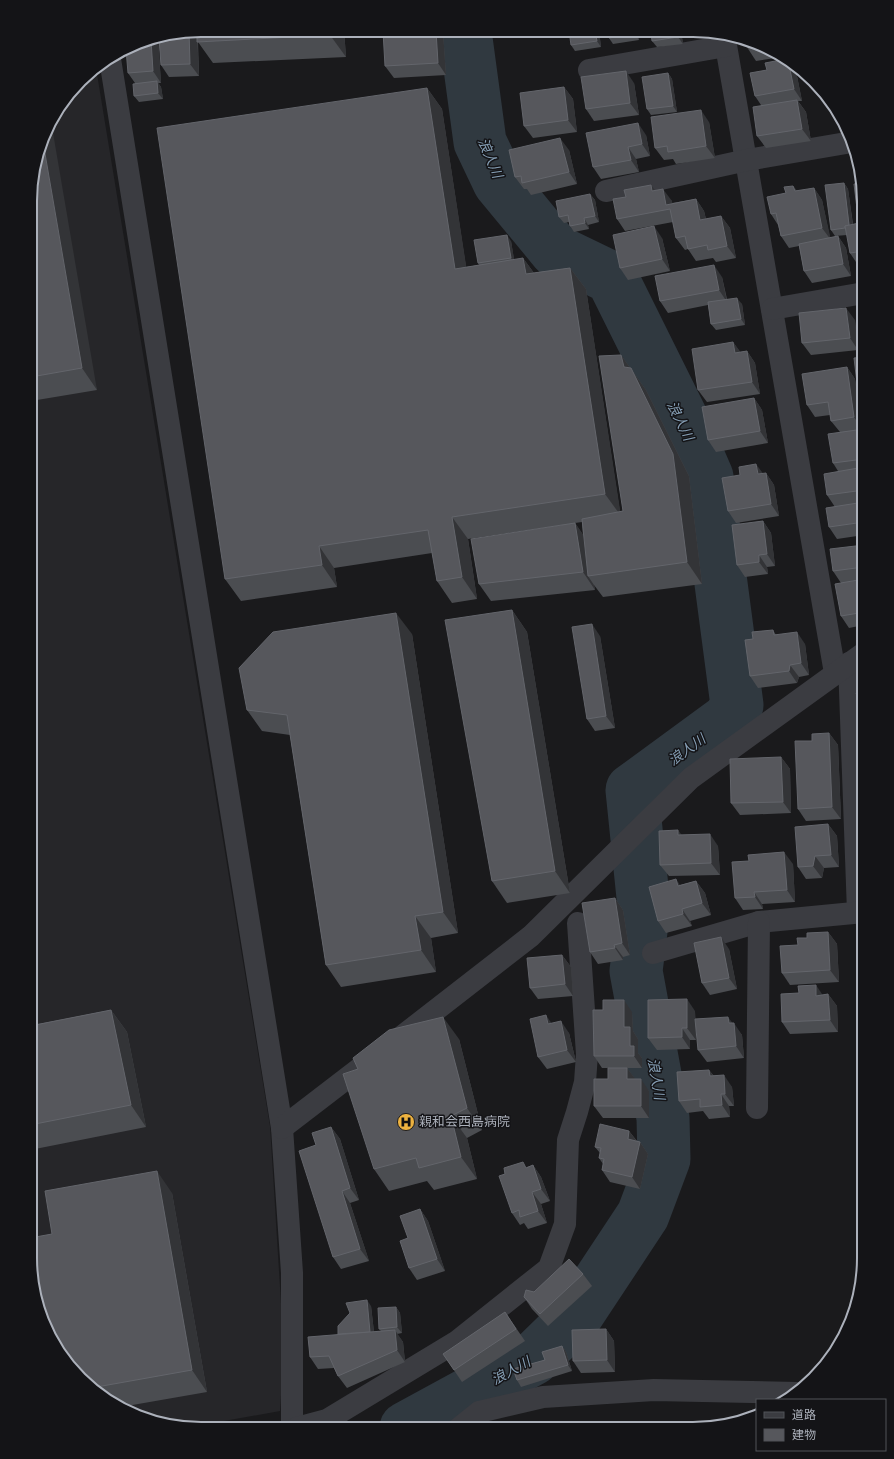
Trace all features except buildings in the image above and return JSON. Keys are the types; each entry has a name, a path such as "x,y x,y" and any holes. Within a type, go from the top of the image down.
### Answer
{"street":[{"path":"588,70 725,40 772,309 849,663 857,829"},
{"path":"111,64 282,1128 292,1273 292,1422"},
{"path":"606,191 746,160 846,143"},
{"path":"772,309 857,294"},
{"path":"282,1128 531,936 692,778 849,663"},
{"path":"653,953 759,922 857,912"},
{"path":"757,1108 759,922"},
{"path":"320,1422 327,1420 456,1342 549,1268 565,1224 568,1140 578,1112 585,1082 587,1054 578,923"},
{"path":"466,1422 479,1412 543,1397 654,1390 786,1393"}],"shaded area":[{"path":"97,74 270,1126 284,1351 280,1411 219,1422 190,1422 169,1419 138,1410 128,1405 101,1388 85,1374 71,1358 49,1321 38,1279 37,190 40,169 49,138 54,128 71,101 85,85"}],"waterway":[{"name":"浪人川","path":"417,1422 533,1359 575,1318 643,1215 664,1159 663,1118 636,971 644,907 632,790 729,719 737,705 707,477 681,417 612,278 556,251 499,182 480,142 466,37"}],"place":[{"name":"親和会西島病院","path":"406,1122"}]}
